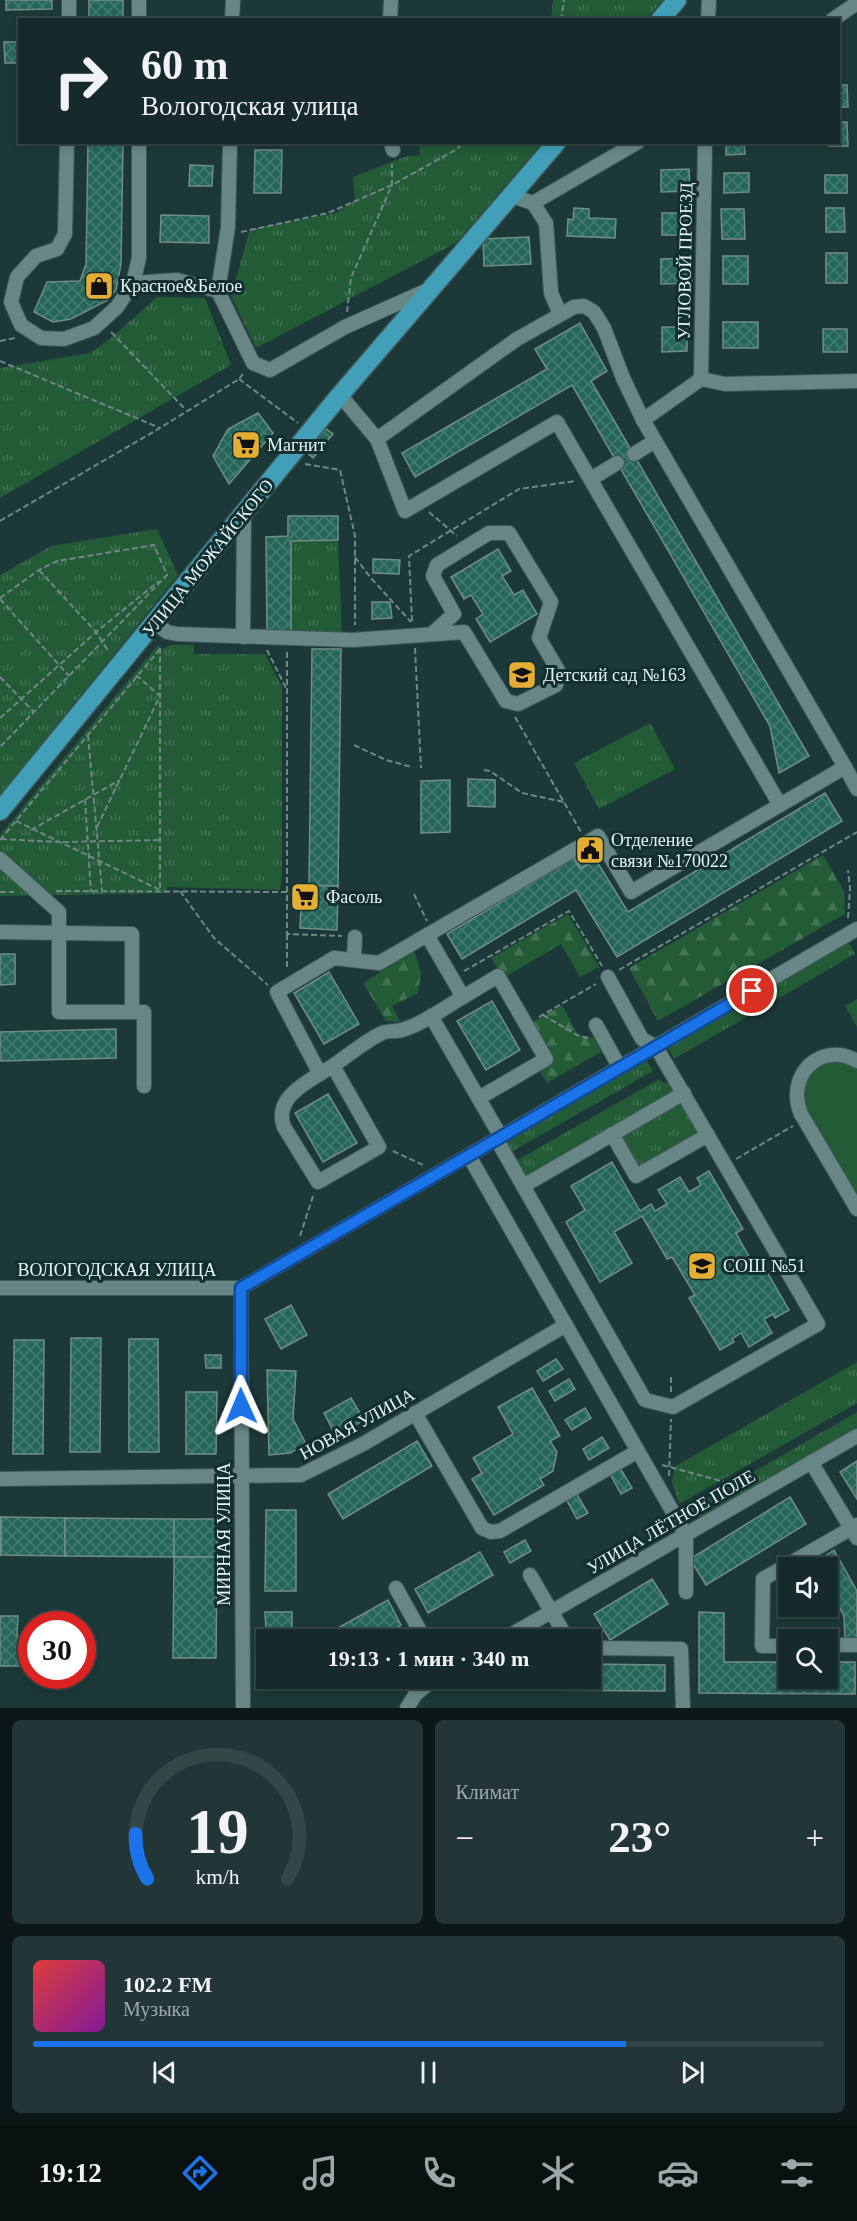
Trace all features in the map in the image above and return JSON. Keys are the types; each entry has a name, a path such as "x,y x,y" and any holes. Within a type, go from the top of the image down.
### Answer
{"main road":[{"path":"662,18 677,0"},
{"name":"УЛИЦА МОЖАЙСКОГО","path":"0,811 340,395 555,144"}],"street":[{"path":"69,0 69,18"},
{"path":"140,0 140,18"},
{"path":"232,18 233,0"},
{"path":"390,18 391,0"},
{"path":"708,18 709,0"},
{"path":"835,18 857,3"},
{"path":"67,144 65,234 57,249 36,256 17,278 11,302 21,325 41,338 64,339 94,328 117,307 132,283 139,258 139,144"},
{"path":"230,144 228,227 218,291 253,363 270,370 345,327 434,287"},
{"path":"533,203 635,144"},
{"name":"УГЛОВОЙ ПРОЕЗД","path":"701,379 705,144"},
{"path":"512,196 533,203 546,223 551,293 560,314"},
{"path":"132,283 177,280 218,291"},
{"path":"377,439 516,339 574,307 584,306 594,312 607,335 623,378 643,420 857,789"},
{"path":"643,420 701,379 725,384 857,381"},
{"path":"340,395 377,439 405,511 557,422 780,805"},
{"path":"634,454 655,441"},
{"path":"591,479 617,463"},
{"path":"243,637 244,513"},
{"path":"489,533 509,533 551,602 539,638 559,672 556,685 518,704 506,701 454,614 433,576 437,565 489,533"},
{"path":"433,633 454,614"},
{"path":"155,623 167,632 177,634 243,637 353,640 464,632"},
{"path":"320,1074 282,989 334,958 379,963 598,836 631,892 845,767"},
{"path":"0,859 59,912 59,1012 144,1012 144,1086"},
{"name":"ВОЛОГОДСКАЯ УЛИЦА","path":"0,1288 241,1288 656,1047 852,924"},
{"path":"0,932 132,934 132,1012"},
{"path":"430,933 463,997"},
{"path":"354,960 355,937"},
{"path":"333,1066 379,1147 318,1182 281,1119 289,1096 300,1086 382,1032 402,1030 431,1016 498,976 546,1059 479,1098"},
{"path":"431,1016 479,1098 523,1186 645,1400 673,1407 818,1324 684,1093 656,1047 642,1039 608,977"},
{"path":"596,1025 620,1068"},
{"path":"857,1061 842,1055 816,1059 803,1071 796,1097 801,1114 857,1209"},
{"path":"523,1186 684,1093"},
{"path":"794,1109 857,1220"},
{"path":"612,1134 636,1176 708,1135"},
{"path":"469,1156 686,1535 686,1592"},
{"name":"МИРНАЯ УЛИЦА","path":"241,1288 243,1708"},
{"name":"НОВАЯ УЛИЦА","path":"0,1479 301,1475 363,1444 566,1325"},
{"path":"415,1413 482,1528 491,1532 500,1531 640,1455"},
{"name":"УЛИЦА ЛЁТНОЕ ПОЛЕ","path":"521,1629 857,1436"},
{"path":"778,1646 762,1646 763,1579 855,1530 811,1462"},
{"path":"530,1575 562,1629"},
{"path":"396,1588 419,1629"},
{"path":"838,1645 857,1645"},
{"path":"601,1648 681,1649 683,1708"},
{"path":"407,1708 423,1689"}],"path":[{"path":"561,18 564,0"},
{"path":"226,235 328,213 392,185 462,144"},
{"path":"345,327 351,278 392,185 392,146"},
{"path":"101,321 187,411"},
{"path":"0,361 160,428"},
{"path":"0,521 239,379 253,363"},
{"path":"239,379 301,425"},
{"path":"302,464 340,470 355,536 353,640"},
{"path":"418,503 450,530"},
{"path":"69,676 0,598 39,570 57,561 154,545 167,575"},
{"path":"355,557 412,624 421,768"},
{"path":"39,570 96,633 112,655"},
{"path":"0,718 96,633 167,575"},
{"path":"0,747 167,575"},
{"path":"180,891 214,938 232,956 282,989 287,934 286,638"},
{"path":"263,642 287,688"},
{"path":"1,839 160,648 160,890"},
{"path":"134,673 160,696"},
{"path":"0,678 34,712"},
{"path":"97,827 160,696"},
{"path":"506,701 587,842"},
{"path":"88,735 102,892"},
{"path":"354,745 386,760 412,767"},
{"path":"484,770 490,771 522,793 564,802"},
{"path":"31,830 120,780"},
{"path":"85,799 91,892"},
{"path":"16,821 160,890"},
{"path":"526,1024 579,996 857,832"},
{"path":"1,839 61,842 159,840"},
{"path":"848,870 852,924"},
{"path":"0,892 160,890 287,892"},
{"path":"414,894 430,933"},
{"path":"452,978 569,910 608,977"},
{"path":"287,934 355,937"},
{"path":"543,1015 577,1035 605,1042"},
{"path":"725,1165 802,1122"},
{"path":"292,1259 318,1182"},
{"path":"669,1467 672,1377"},
{"path":"640,1455 669,1467 747,1488 764,1489"}],"green space":[{"path":"553,0 663,0 647,18 551,18"},
{"path":"419,144 541,144 456,243 256,348 231,296 250,229 336,213 355,200 353,177 404,157 420,155"},
{"path":"157,297 205,298 231,365 0,498 0,368 90,353 112,337"},
{"path":"157,529 178,575 0,795 0,575 51,546"},
{"path":"338,540 342,633 291,634 291,541"},
{"path":"158,645 162,649 171,645 194,645 194,654 265,654 282,687 282,873 280,890 167,887 167,893 0,896 0,835"},
{"path":"650,723 675,769 599,809 574,763"},
{"path":"823,855 844,891 845,914 658,1021 629,968"},
{"path":"568,914 599,967 580,977 561,944 503,978 491,958"},
{"path":"847,939 855,954 674,1059 666,1044"},
{"path":"414,951 421,972 418,993 392,1006 400,1022 386,1021 363,983"},
{"path":"857,999 857,1027 845,1006"},
{"path":"562,1005 578,1035 594,1038 601,1052 547,1083 541,1073 550,1059 531,1023"},
{"path":"644,1057 653,1071 511,1152 503,1138"},
{"path":"831,1062 848,1064 857,1069 857,1202 814,1130 803,1100 802,1089 806,1079 817,1068"},
{"path":"659,1079 663,1083 675,1084 669,1098 525,1181 514,1162"},
{"path":"681,1101 700,1133 638,1170 619,1138"},
{"path":"857,1362 857,1403 679,1504 672,1483 674,1467"},
{"path":"857,1412 857,1429 704,1518 684,1512"}],"building":[{"path":"6,0 52,0 52,9 6,10"},
{"path":"89,0 123,0 123,18 89,18"},
{"path":"4,42 17,42 18,63 5,63"},
{"path":"840,85 847,85 848,107 840,107"},
{"path":"840,122 847,122 848,146 828,146 828,144 840,144"},
{"path":"88,144 123,144 121,264 116,290 108,300 71,319 53,322 34,312 47,282 80,281 86,264"},
{"path":"726,144 744,144 745,154 726,155"},
{"path":"255,150 282,150 281,193 254,193"},
{"path":"190,165 213,166 212,186 189,186"},
{"path":"689,169 690,191 661,192 661,170"},
{"path":"724,173 749,173 749,192 724,193"},
{"path":"825,175 847,175 847,193 825,193"},
{"path":"574,208 589,209 589,218 616,219 615,238 567,236 568,219 573,220"},
{"path":"826,208 844,208 845,232 826,232"},
{"path":"721,209 744,209 745,239 722,239"},
{"path":"662,213 690,213 690,235 662,235"},
{"path":"161,215 209,216 209,243 160,242"},
{"path":"529,237 531,264 484,266 483,239"},
{"path":"826,253 847,253 847,283 826,283"},
{"path":"723,256 748,256 748,284 723,284"},
{"path":"691,258 692,283 661,284 661,259"},
{"path":"723,322 758,322 758,348 723,348"},
{"path":"580,323 607,371 591,381 809,756 779,773 770,726 572,385 415,477 402,453 547,369 535,349"},
{"path":"662,327 687,327 687,351 662,352"},
{"path":"823,329 847,329 847,352 823,352"},
{"path":"258,413 273,433 229,484 213,456 228,429"},
{"path":"325,428 333,434 313,458 305,451"},
{"path":"288,516 338,516 338,540 291,541 291,634 267,634 266,537 288,536"},
{"path":"498,549 511,571 502,576 514,595 523,590 537,614 490,642 476,619 483,614 471,595 464,599 451,577"},
{"path":"373,559 400,560 399,574 373,573"},
{"path":"372,602 390,602 392,618 372,619"},
{"path":"312,649 341,649 338,886 309,886"},
{"path":"468,779 495,780 495,807 468,806"},
{"path":"450,780 450,832 421,833 421,781"},
{"path":"825,793 842,821 617,957 576,890 462,959 447,934 574,858 580,869 596,860 628,912"},
{"path":"594,841 602,856 581,868 573,853"},
{"path":"302,885 338,886 337,930 300,928"},
{"path":"0,954 15,954 15,984 0,985"},
{"path":"329,972 359,1024 324,1044 294,993"},
{"path":"492,1001 520,1050 486,1070 457,1021"},
{"path":"116,1029 116,1058 0,1061 0,1032"},
{"path":"328,1094 357,1143 323,1162 295,1113"},
{"path":"612,1162 640,1211 651,1204 655,1211 667,1204 658,1190 680,1177 689,1192 701,1185 697,1178 709,1171 743,1229 736,1233 752,1262 759,1258 789,1310 775,1318 773,1314 764,1319 772,1333 749,1347 741,1333 732,1339 734,1342 720,1350 689,1298 695,1295 672,1257 667,1259 642,1216 614,1232 632,1263 600,1282 566,1222 585,1210 571,1186"},
{"path":"291,1305 307,1335 281,1349 265,1319"},
{"path":"71,1338 101,1338 100,1452 70,1452"},
{"path":"129,1339 158,1339 159,1452 129,1452"},
{"path":"14,1340 44,1340 43,1454 13,1454"},
{"path":"205,1355 221,1355 221,1368 206,1368"},
{"path":"556,1359 563,1369 543,1381 537,1371"},
{"path":"267,1370 296,1371 293,1419 306,1444 290,1453 269,1455"},
{"path":"569,1379 575,1389 555,1401 549,1391"},
{"path":"532,1388 560,1436 550,1441 557,1452 553,1471 540,1479 544,1485 494,1515 472,1479 482,1473 473,1458 513,1434 498,1407"},
{"path":"186,1392 217,1392 216,1454 186,1454"},
{"path":"351,1398 364,1420 336,1436 324,1413"},
{"path":"585,1408 591,1418 572,1430 565,1420"},
{"path":"602,1437 609,1448 589,1460 583,1449"},
{"path":"417,1441 432,1466 343,1519 328,1494"},
{"path":"857,1461 857,1499 840,1472"},
{"path":"620,1468 632,1488 621,1494 610,1474"},
{"path":"576,1493 588,1513 577,1519 566,1499"},
{"path":"790,1497 806,1524 706,1585 690,1559"},
{"path":"266,1510 296,1510 296,1591 265,1591"},
{"path":"1,1517 1,1555 0,1555"},
{"path":"1,1517 65,1518 65,1556 1,1555"},
{"path":"65,1518 174,1519 174,1557 65,1556"},
{"path":"174,1519 218,1519 217,1557 174,1557"},
{"path":"525,1540 531,1551 510,1563 504,1552"},
{"path":"834,1550 838,1557 824,1557"},
{"path":"480,1552 493,1575 428,1613 415,1589"},
{"path":"174,1557 217,1557 216,1658 173,1658"},
{"path":"838,1557 857,1591 857,1639 845,1640 844,1616 838,1606"},
{"path":"652,1579 668,1604 610,1640 594,1614"},
{"path":"388,1600 401,1625 394,1629 326,1629 338,1628"},
{"path":"265,1612 292,1612 292,1629 266,1629"},
{"path":"699,1612 724,1613 724,1662 778,1662 778,1689 838,1689 838,1662 855,1662 855,1694 699,1693"},
{"path":"0,1616 18,1616 18,1666 0,1666"},
{"path":"601,1664 665,1665 665,1691 525,1690 601,1689"}],"place":[{"name":"Красное&Белое","path":"99,286"},
{"name":"Магнит","path":"246,445"},
{"name":"Детский сад №163","path":"522,675"},
{"name":"Отделение связи №170022","path":"590,850"},
{"name":"Фасоль","path":"305,897"},
{"name":"СОШ №51","path":"702,1266"}],"route":[{"path":"241,1406 241,1288 752,991"}]}
